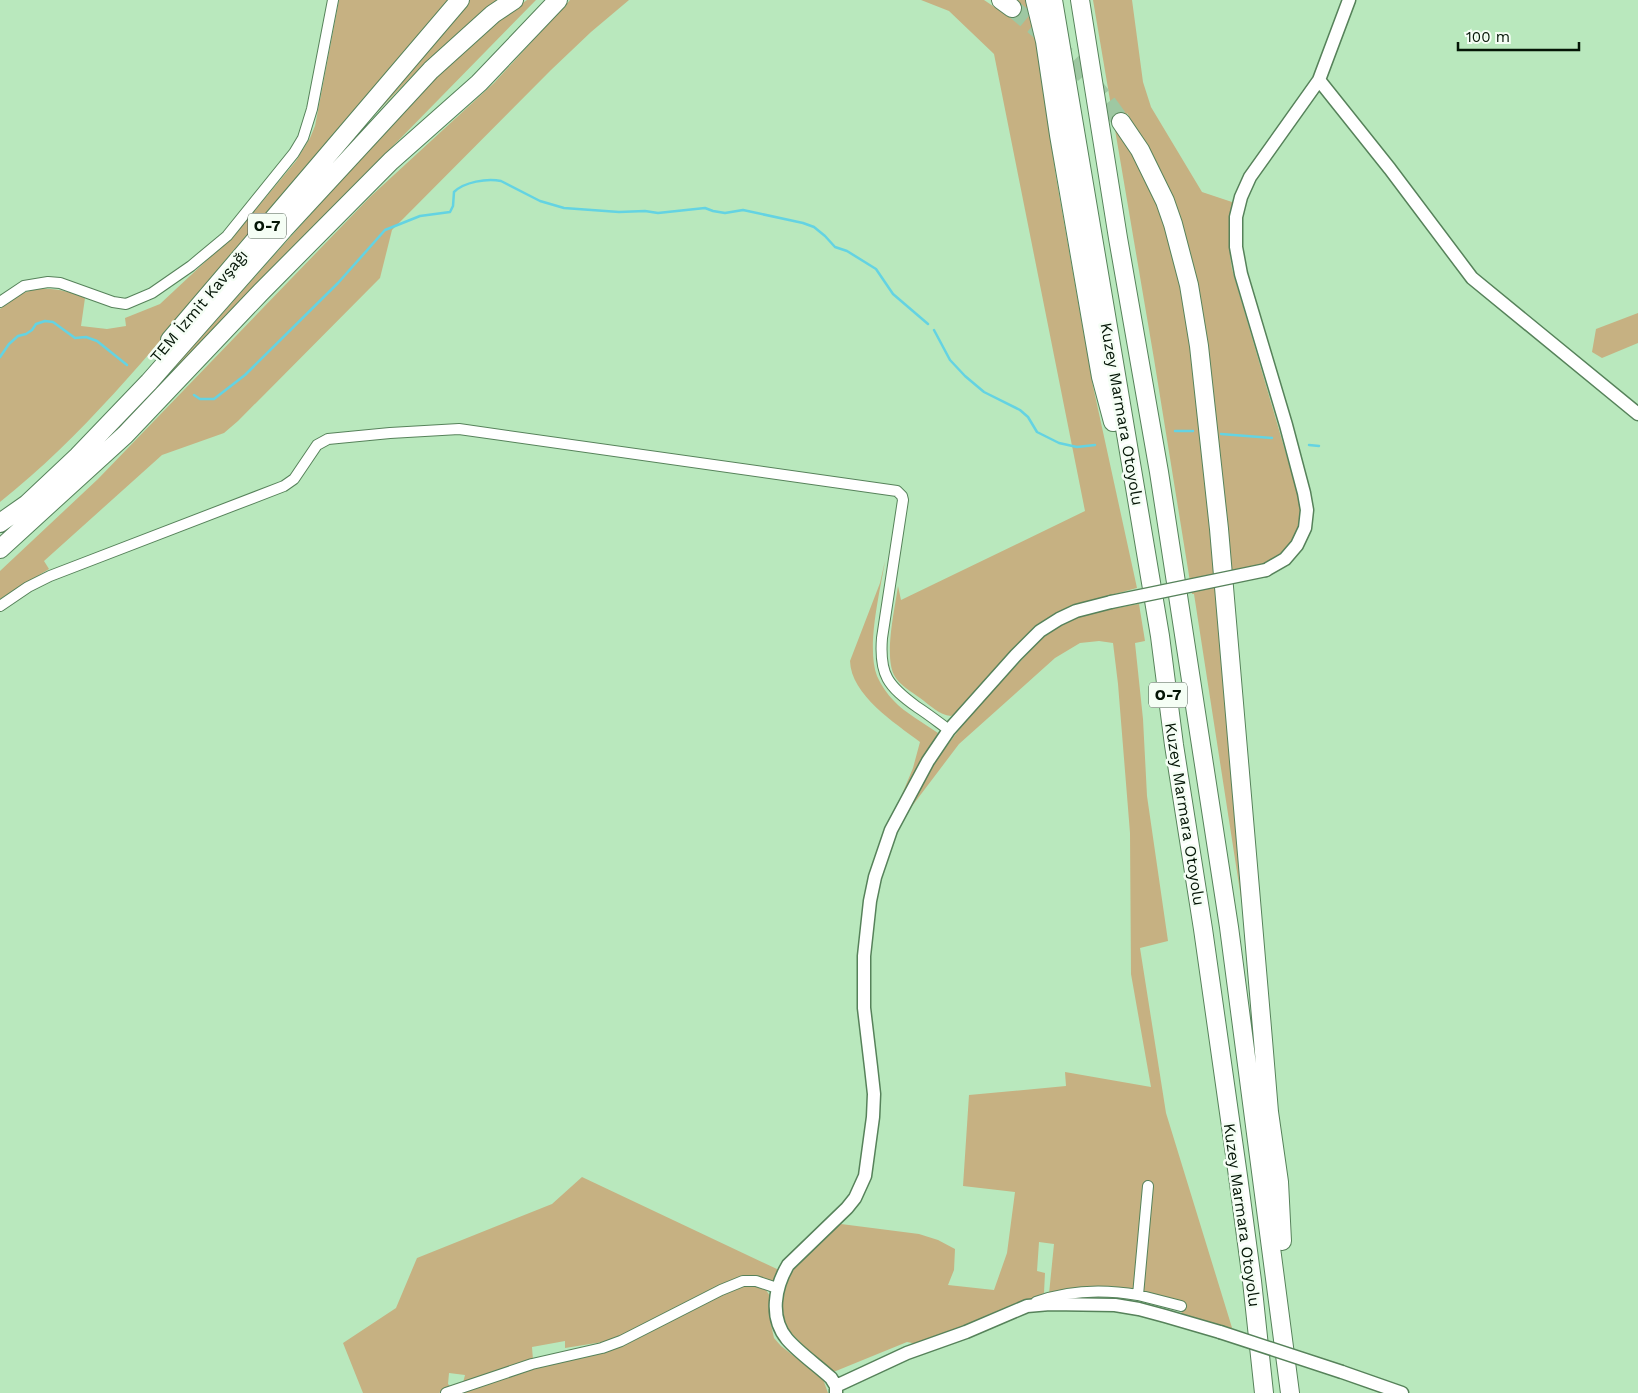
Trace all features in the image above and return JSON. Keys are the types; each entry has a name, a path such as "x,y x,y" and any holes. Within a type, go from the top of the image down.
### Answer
{"highway":[{"name":"TEM İzmit Kavşağı","path":"78,456 113,406 460,0"},
{"path":"78,456 149,382 284,229 431,70 493,14 514,0"},
{"name":"O-7","path":"0,549 125,435 545,0"},
{"path":"391,161 480,83 558,0"},
{"path":"1035,0 1045,41 1059,135 1101,377 1138,511"},
{"name":"Kuzey Marmara Otoyolu","path":"1053,0 1160,636 1174,745 1203,929 1252,1281 1264,1393"},
{"name":"Kuzey Marmara Otoyolu","path":"1080,0 1118,238 1159,472 1229,927 1290,1387"},
{"path":"1121,122 1140,150 1174,224 1189,285 1199,346 1219,529 1269,1112 1279,1182 1290,1387"},
{"name":"O-7","path":"0,523 27,504 78,456"}],"street":[{"path":"0,302 24,286 48,282 60,283 113,302 126,304 152,293 169,282 227,236 294,153 303,138 312,109 333,0"},
{"path":"1181,1306 1138,1295 1092,1291 1052,1297 966,1332 907,1353 836,1389 831,1378 787,1339 776,1311 778,1288 788,1265 847,1208 865,1176 873,1117 874,1094 864,1008 863,981 865,938 870,901 882,854 891,830 928,761 949,730 1016,655 1040,631 1059,618 1076,611 1111,602 1266,570 1285,559 1297,545 1305,528 1307,510 1304,492 1241,274 1236,246 1236,217 1240,197 1250,177 1319,80 1348,0"},
{"path":"1319,80 1390,168 1472,278 1638,414"},
{"path":"0,606 28,587 50,576 284,486 294,479 317,445 328,439 459,429 897,491 903,500 882,638 881,659 889,682 899,694 949,730"},
{"path":"1138,1295 1148,1186"},
{"path":"446,1393 532,1364 602,1348 630,1338 721,1290 742,1281 756,1281 778,1288"},
{"path":"1026,1306 1050,1304 1115,1305 1156,1313 1220,1332 1402,1393"}],"shaded area":[{"path":"339,0 450,0 114,394 59,450 0,502 0,309 14,298 27,292 44,289 60,290 85,298 81,326 107,329 126,326 125,318 160,304 236,233 296,161 310,138 315,126"},
{"path":"470,0 500,0 476,18 430,59 325,168"},
{"path":"527,0 536,0 104,445 105,441 191,349 331,192 329,189 408,103 496,22"},
{"path":"570,0 629,0 591,32 551,70 392,230 380,278 238,421 224,433 162,455 44,561 49,569 0,599 0,571 98,479 370,197 494,83"},
{"path":"921,0 984,0 1011,18 1015,0 1026,0 1036,37 1056,177 1093,386 1137,588 1096,599 1057,613 1033,628 957,712 951,716 942,714 935,709 902,685 894,675 891,666 890,644 898,586 901,600 1085,511 994,54 949,11"},
{"path":"1093,0 1132,0 1143,82 1151,107 1202,192 1235,203 1231,219 1230,236 1232,269 1298,495 1301,515 1299,524 1292,540 1281,554 1266,563 1251,568 1230,571 1203,315 1192,259 1179,213 1152,156 1127,113 1118,128 1159,208 1170,236 1179,266 1189,318 1215,558 1251,958 1250,953 1247,953 1245,944 1248,943 1194,594 1192,594"},
{"path":"1638,313 1638,343 1602,358 1592,352 1596,329"},
{"path":"885,561 873,635 874,664 877,676 882,686 898,705 938,733 898,804 913,768 920,742 887,717 866,697 852,673 850,661 880,583"},
{"path":"1139,604 1145,641 1135,643 1143,719 1147,796 1168,941 1140,948 1166,1113 1233,1331 1181,1314 1184,1303 1135,1289 1108,1286 1074,1288 1049,1294 1054,1244 1039,1242 1037,1271 1045,1273 1044,1293 999,1314 922,1345 907,1342 831,1373 787,1329 783,1311 783,1295 787,1281 794,1268 816,1245 841,1224 919,1234 938,1240 955,1249 954,1270 948,1285 994,1290 1007,1253 1015,1192 963,1186 969,1095 1066,1086 1065,1072 1151,1087 1131,974 1130,833 1113,643 1099,641 1080,643 1055,658 959,744 903,818 938,758 970,715 1044,636 1071,619 1094,612"},
{"path":"582,1177 779,1270 773,1281 752,1277 737,1279 609,1341 565,1348 565,1341 532,1347 533,1360 463,1383 465,1375 449,1373 448,1384 452,1388 439,1393 363,1393 343,1343 396,1308 417,1258 552,1204"},
{"path":"755,1285 766,1290 770,1296 770,1320 774,1338 781,1346 823,1379 828,1393 458,1393 552,1363 606,1352 633,1341 721,1293 744,1286"}],"waterway":[{"path":"194,395 200,399 214,399 245,375 338,283 385,230 420,216 450,212 453,206 454,192 470,183 483,181 501,181 540,201 564,208 658,213 705,208 725,213 743,210 803,223 814,227 835,247 847,251 876,269 893,294 928,324"},
{"path":"0,357 9,344 18,336 26,334 36,324 45,321 53,322 75,338 86,337 97,341 127,365"},
{"path":"934,330 950,360 965,376 984,392 1020,410 1028,417 1037,432 1059,443 1077,447 1095,445"},
{"path":"1175,431 1193,431"},
{"path":"1221,434 1272,438"},
{"path":"1309,445 1319,446"}],"tunnel":[{"path":"1012,8 1058,47 1097,89 1121,122"}]}
